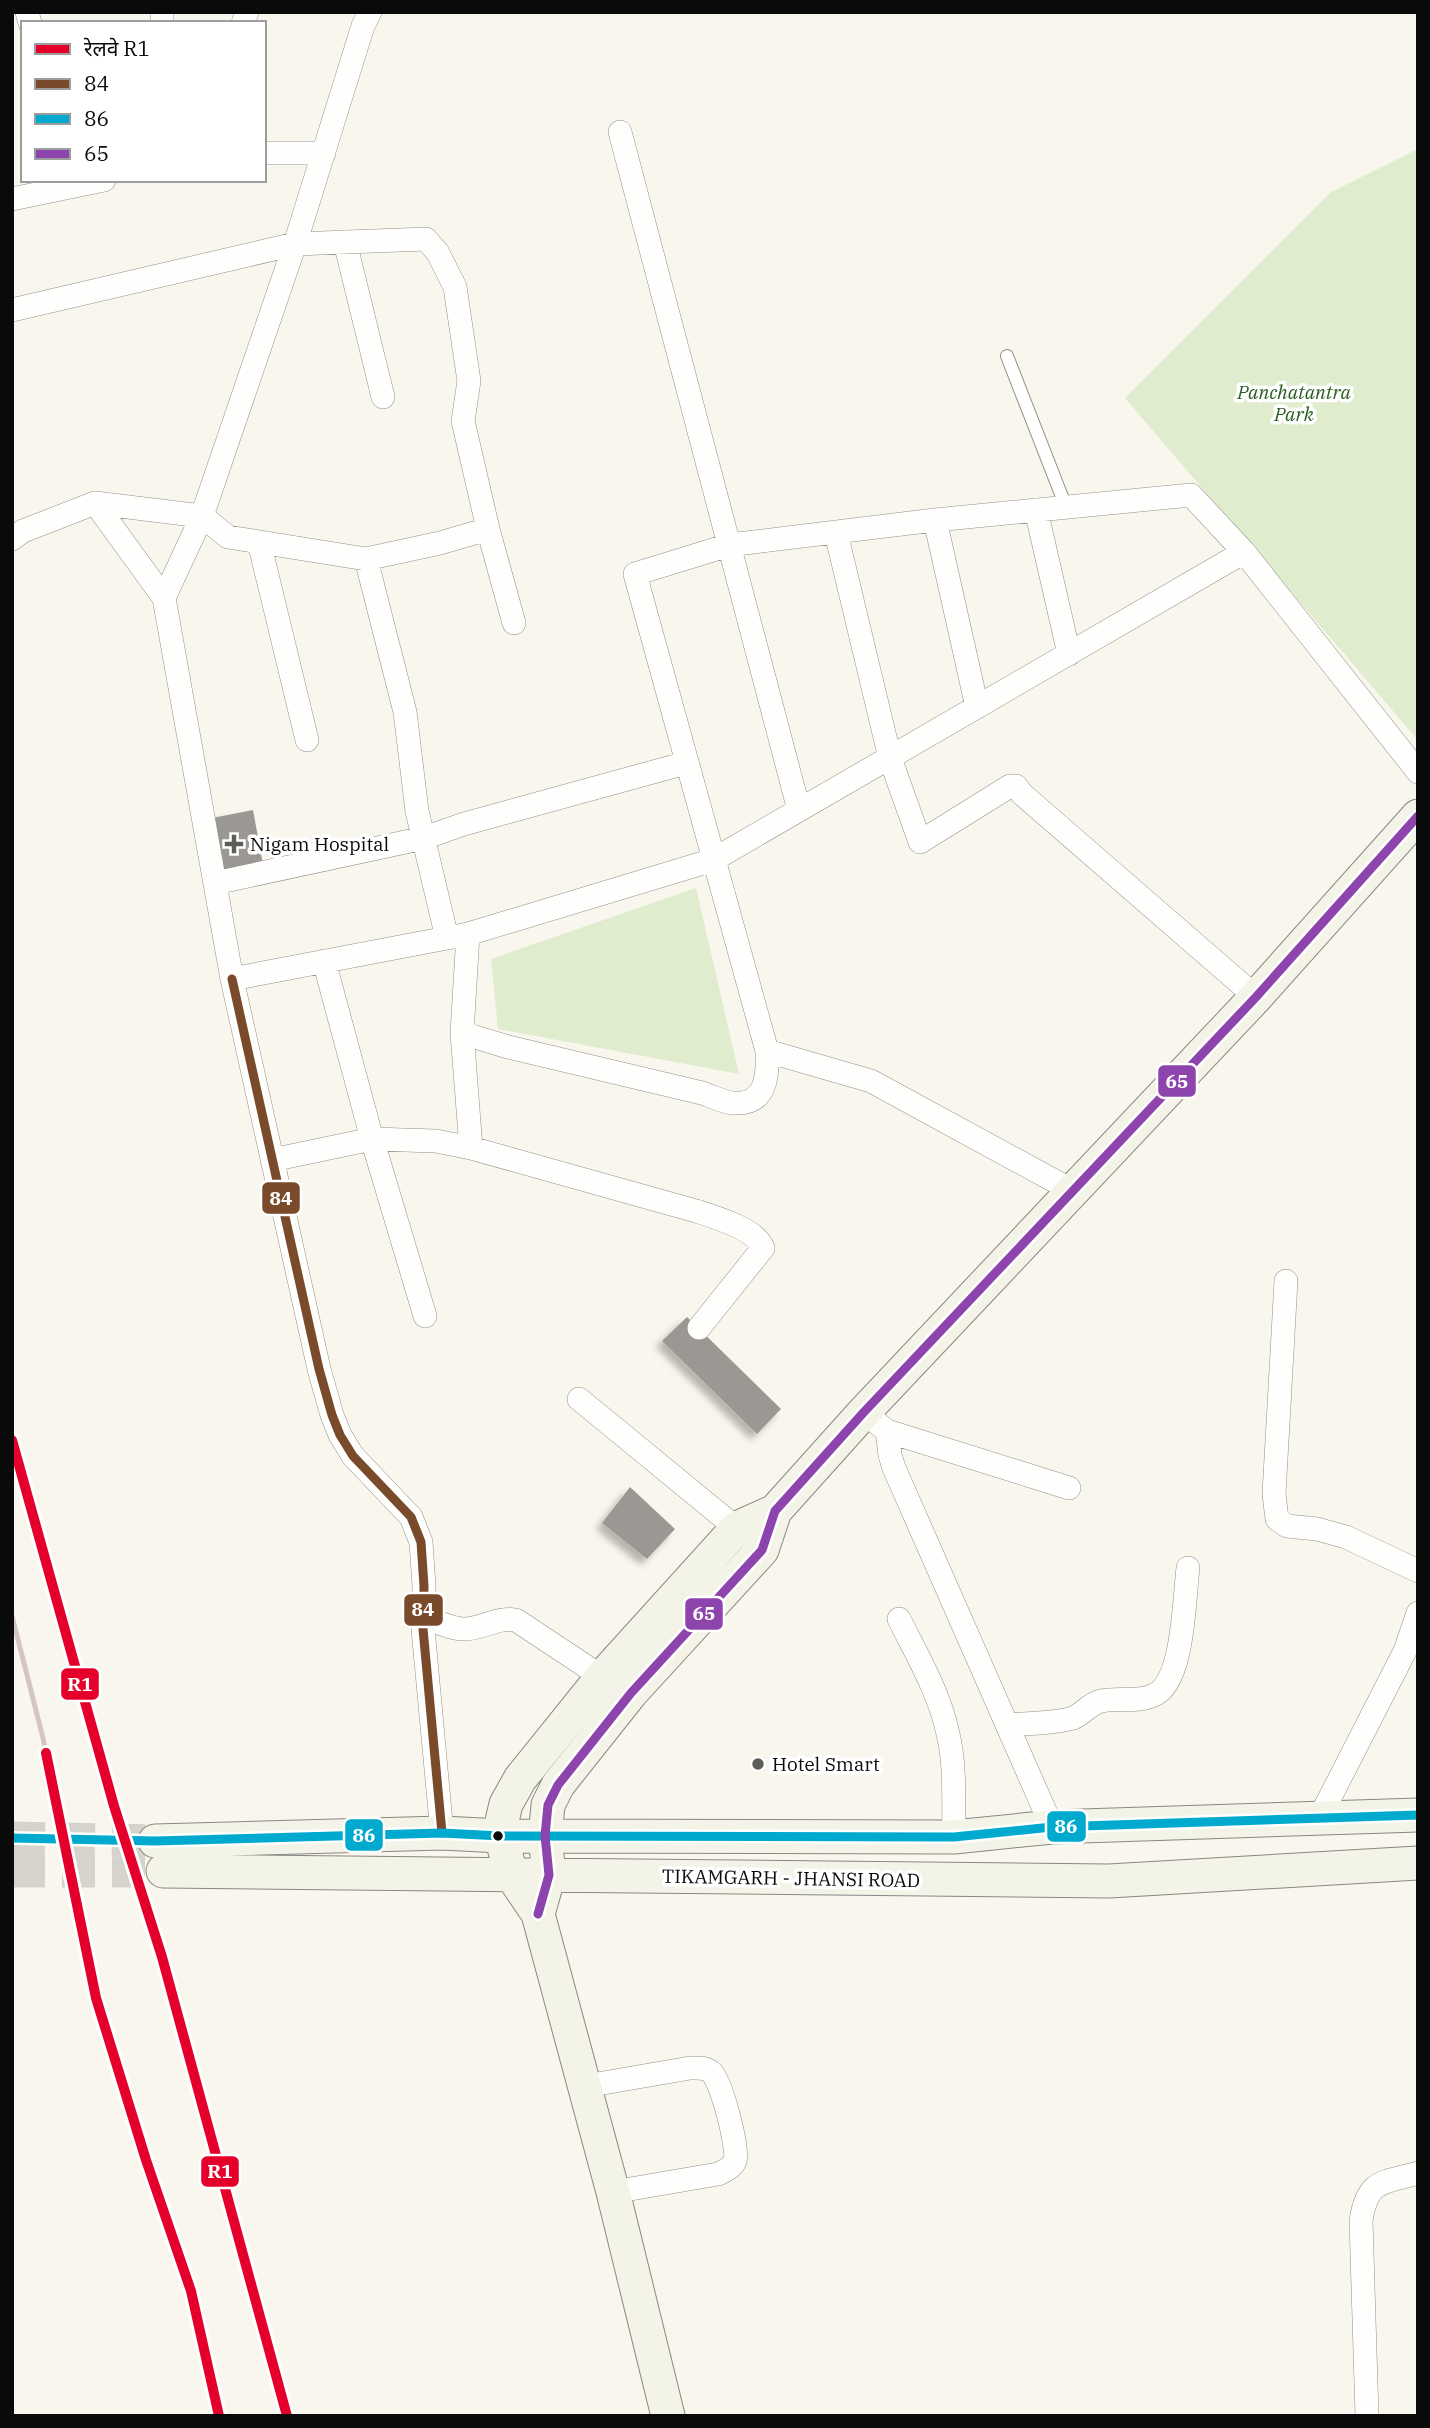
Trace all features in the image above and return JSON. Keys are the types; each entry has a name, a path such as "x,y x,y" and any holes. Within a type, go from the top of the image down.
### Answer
{"street":[{"path":"164,598 202,516 295,244 363,26 370,12"},
{"path":"620,132 799,810"},
{"path":"267,151 324,153"},
{"path":"12,199 94,182"},
{"path":"12,310 295,244 426,239 438,253 455,286 469,381 463,421 488,529 514,623"},
{"path":"345,242 383,397"},
{"path":"462,1033 508,1047 702,1093 732,1103 747,1102 759,1096 768,1074 767,1051 635,574 729,545 935,520 1191,495 1244,552 1418,772"},
{"path":"12,539 23,531 95,503 202,516 228,537 366,559 440,543 488,529"},
{"path":"95,503 164,598 232,979 319,1369 332,1415 353,1457 411,1517 417,1530 422,1558 423,1616 442,1833"},
{"path":"1036,510 1069,654"},
{"path":"935,520 977,707"},
{"path":"836,533 890,758 920,842 1004,789 1016,786 1256,997"},
{"path":"259,542 307,740"},
{"path":"232,979 458,936 713,860 1244,552"},
{"path":"366,559 405,712 417,811 458,936 471,1148"},
{"path":"215,883 424,838 464,824 686,763"},
{"path":"538,1914 549,1875 545,1836 548,1805 558,1785 750,1539 775,1511 876,1422 1073,1191 1256,997 1418,816"},
{"path":"324,961 372,1139 425,1316"},
{"path":"767,1051 871,1081 1073,1191"},
{"path":"272,1160 372,1139 436,1141 471,1148 732,1224 761,1242 763,1246 699,1328"},
{"path":"1286,1282 1274,1494 1277,1519 1287,1526 1317,1529 1346,1537 1418,1571"},
{"path":"579,1399 750,1539"},
{"path":"876,1422 1069,1488"},
{"path":"876,1422 1052,1828"},
{"path":"668,2416 586,2087 538,1914 511,1874 501,1836 502,1821 506,1804 520,1779 602,1677 750,1539"},
{"path":"1008,1725 1067,1719 1101,1701 1141,1699 1155,1695 1164,1688 1177,1661 1188,1568"},
{"path":"1320,1817 1405,1651 1418,1613"},
{"path":"423,1616 452,1627 466,1629 504,1618 516,1620 602,1677"},
{"path":"899,1619 932,1689 948,1733 952,1761 954,1837"},
{"name":"TIKAMGARH - JHANSI ROAD","path":"1418,1815 1052,1828 954,1837 501,1836 442,1833 159,1856 511,1874 1109,1881 1418,1863"},
{"path":"586,2087 703,2068 713,2073 718,2083 736,2149 734,2161 729,2168 718,2174 613,2192"},
{"path":"1367,2416 1361,2221 1363,2203 1373,2188 1389,2179 1418,2173"}],"lane":[{"path":"1007,356 1066,507"}],"green space":[{"name":"Panchatantra Park","path":"1418,149 1417,739 1125,398 1331,192"},
{"path":"696,888 739,1074 498,1029 491,959"}],"building":[{"path":"253,810 264,870 223,878 212,818"},
{"path":"687,1317 781,1409 757,1434 662,1341"},
{"path":"630,1487 675,1529 647,1559 602,1523"}],"tunnel":[{"path":"12,1838 155,1841"},
{"path":"12,1871 163,1871"}],"railway":[{"path":"12,1440 114,1806 162,1957 212,2144"},
{"path":"12,1616 43,1738 96,1998 146,2160 191,2291 219,2416"}],"rail line":[{"name":"R1","path":"12,1440 114,1806 162,1957 287,2416"},
{"name":"R1","path":"46,1753 96,1998 146,2160 191,2291 219,2416"}],"transit line":[{"name":"65","path":"538,1914 549,1875 545,1836 548,1805 558,1785 631,1693 762,1550 775,1511 864,1412 1256,997 1418,816"},
{"name":"84","path":"232,979 319,1369 332,1415 353,1456 411,1517 421,1542 423,1629 442,1833"},
{"name":"86","path":"12,1838 155,1841 442,1833 501,1836 954,1837 1052,1827 1418,1815"}],"place":[{"name":"Nigam Hospital","path":"234,844"},
{"name":"Hotel Smart","path":"758,1764"}]}
